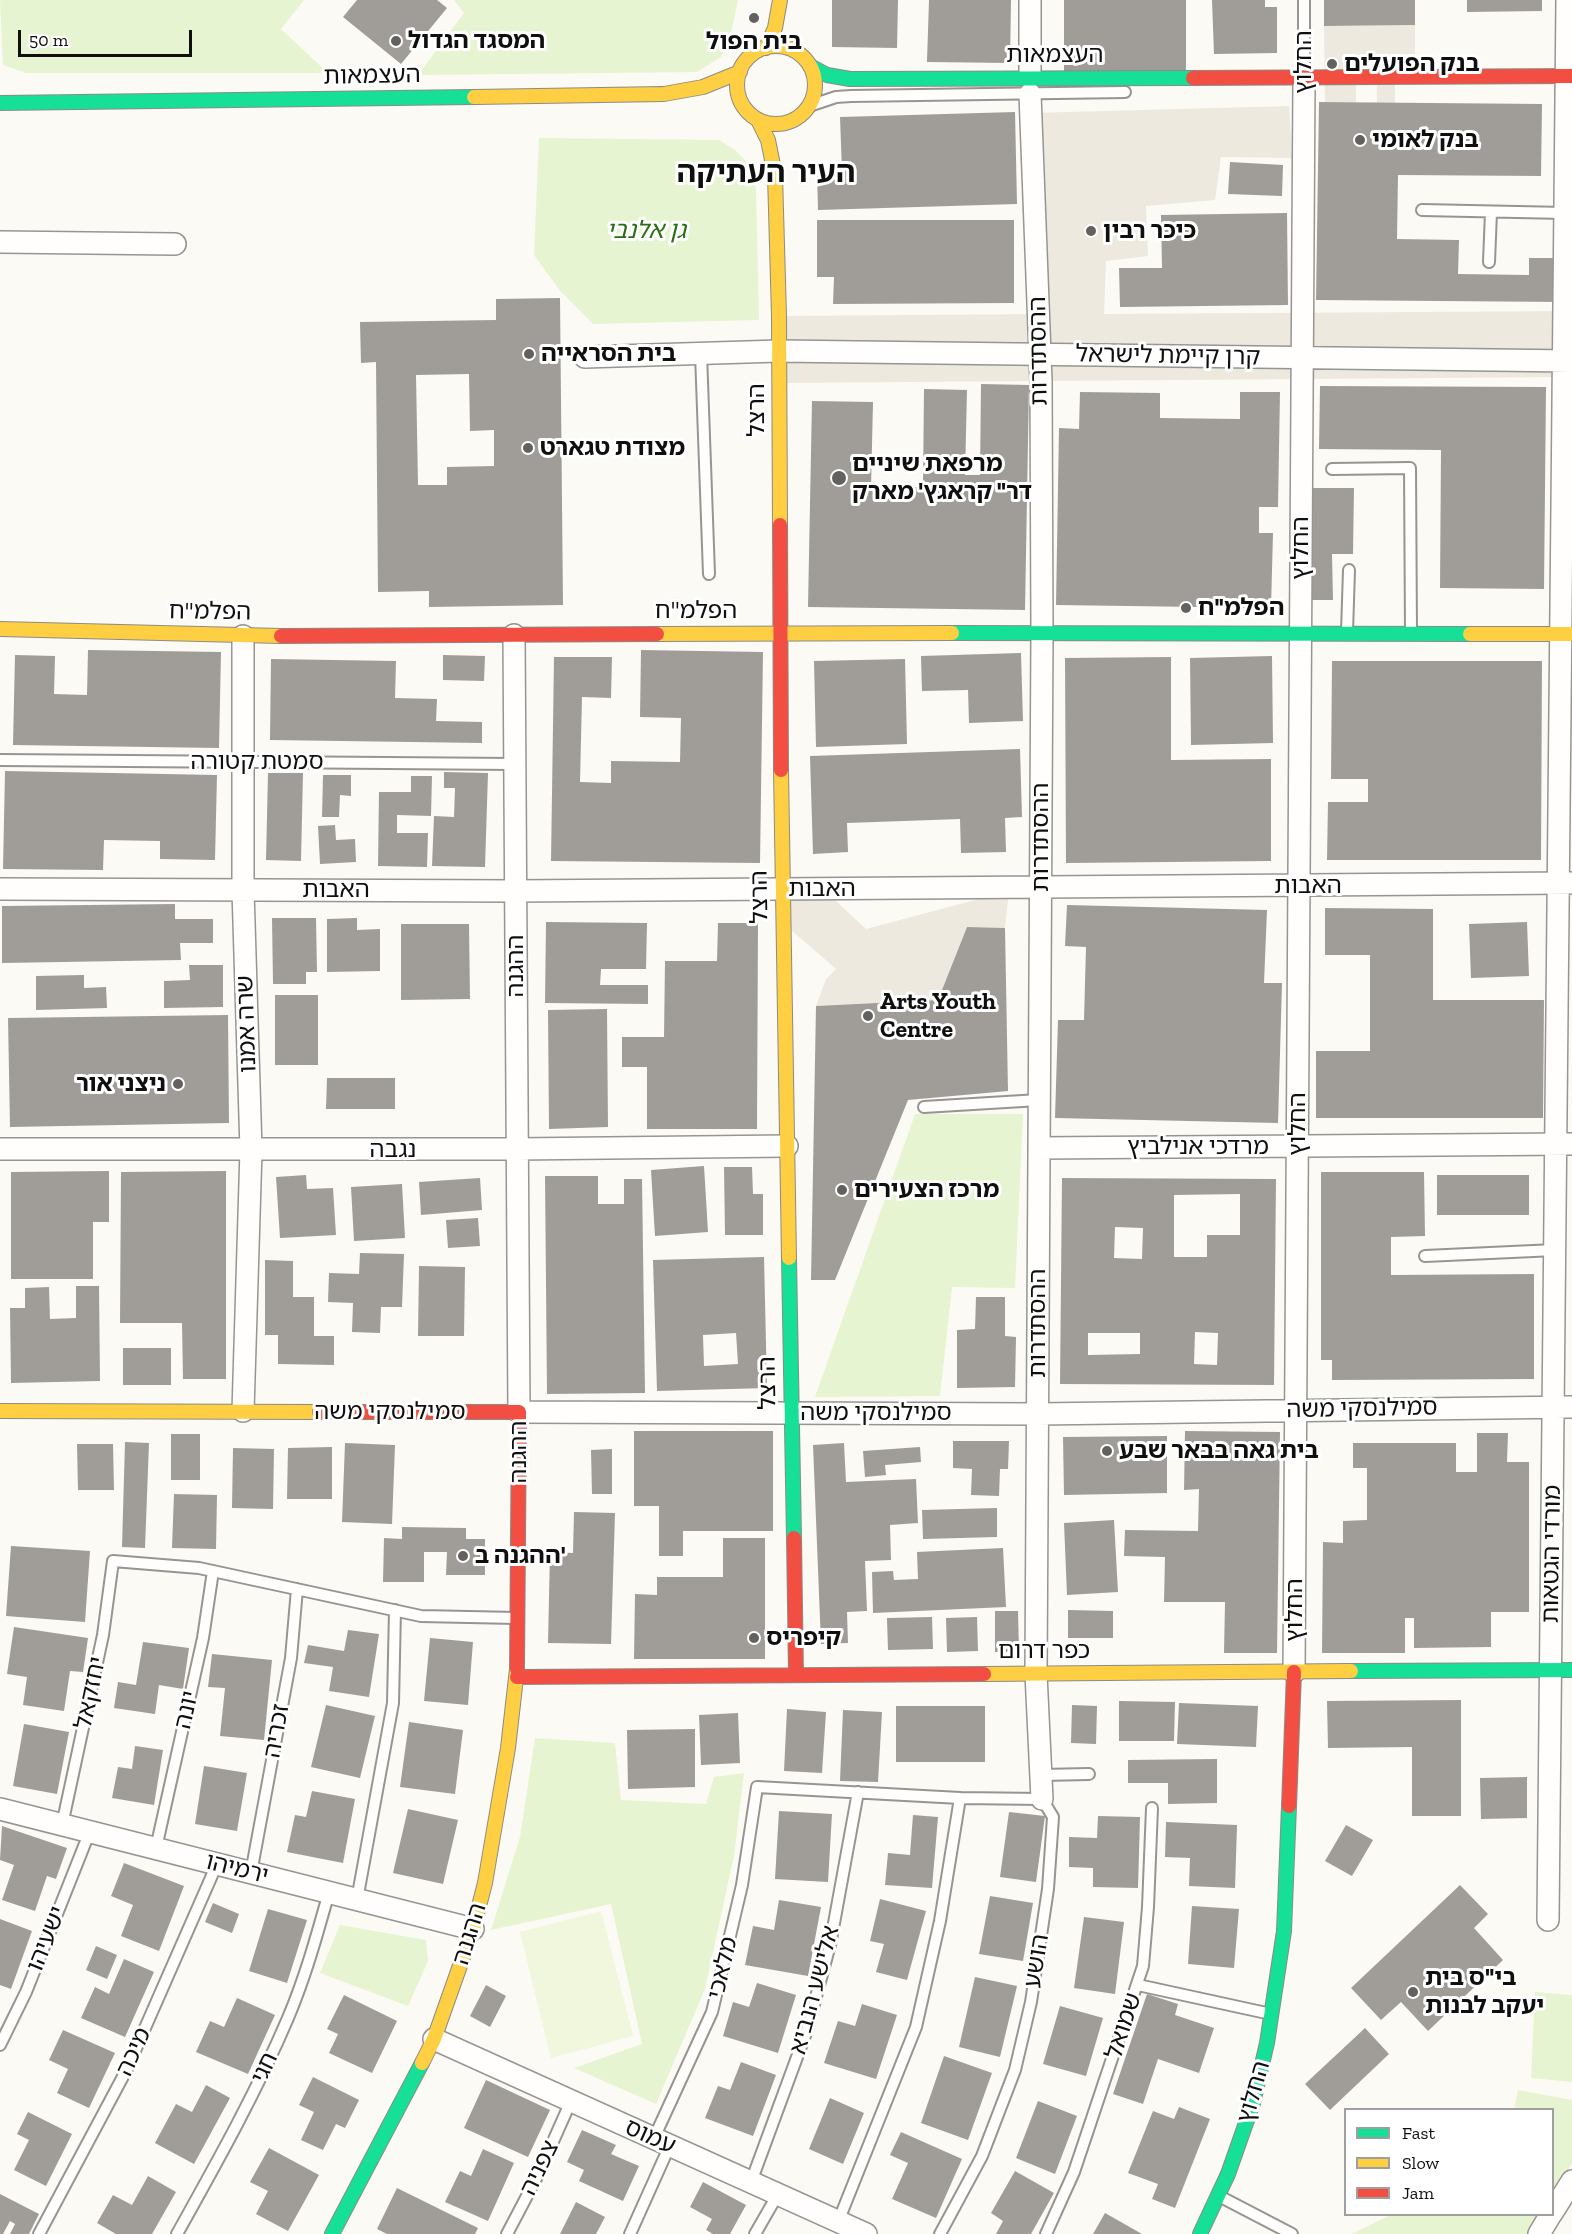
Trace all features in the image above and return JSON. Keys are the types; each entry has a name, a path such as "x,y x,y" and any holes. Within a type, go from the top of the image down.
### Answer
{"street":[{"path":"766,48 775,28 780,0"},
{"name":"ההסתדרות","path":"1030,0 1030,86 1040,354 1042,634 1036,1674"},
{"name":"מורדי הגטאות","path":"1548,1920 1551,1670 1563,1407 1555,1251 1564,1144 1568,361 1565,213 1569,76 1567,0"},
{"path":"776,46 795,52 810,66 815,86 809,106 802,114 781,124 769,124 758,120 742,105 737,83 746,61 755,53 776,46"},
{"name":"העצמאות","path":"810,66 827,75 850,79 1030,86 1304,79 1569,76"},
{"name":"העצמאות","path":"0,103 664,94 693,91 713,85 740,72"},
{"name":"החלוץ","path":"1200,2234 1219,2196 1253,2103 1267,2043 1284,1931 1294,1672 1304,79"},
{"name":"הרצל","path":"758,120 768,140 775,175 779,351 782,889 796,1675"},
{"path":"0,242 175,244"},
{"name":"קרן קיימת לישראל","path":"585,357 779,351 1568,361"},
{"name":"הפלמ\"ח","path":"0,629 243,636 781,633 1566,634"},
{"name":"ההגנה","path":"332,2234 434,2039 473,1929 494,1836 517,1677 519,1412 514,635"},
{"name":"שרה אמנו","path":"243,636 243,890 251,1150 243,1411"},
{"name":"האבות","path":"0,889 515,891 1565,884"},
{"name":"מרדכי אנילביץ","path":"1039,1148 1564,1144"},
{"name":"נגבה","path":"0,1149 517,1149 787,1146"},
{"name":"סמילנסקי משה","path":"0,1410 1038,1414 1563,1407"},
{"name":"כפר דרום","path":"517,1677 1572,1670"},
{"name":"הושע","path":"1036,1674 1042,1799"},
{"name":"ירמיהו","path":"0,1809 473,1929"},
{"name":"עמוס","path":"434,2039 866,2234"},
{"path":"1554,2210 1572,2181"},
{"path":"1539,2234 1550,2216"}],"lane":[{"name":"החלוץ","path":"1304,0 1304,79"},
{"name":"העצמאות","path":"1180,90 1304,79"},
{"name":"העצמאות","path":"809,106 836,97 1030,86 1136,92"},
{"path":"1422,210 1565,213"},
{"path":"1489,262 1491,212"},
{"path":"701,354 709,574"},
{"path":"1332,469 1410,468 1411,634"},
{"path":"1347,634 1349,570"},
{"name":"סמטת קטורה","path":"0,760 515,764"},
{"path":"924,1107 1039,1100"},
{"path":"1425,1256 1555,1251"},
{"name":"יחזקאל","path":"62,1825 103,1635 113,1561 213,1571"},
{"path":"213,1571 421,1616 518,1618"},
{"name":"יונה","path":"156,1848 203,1638 213,1571"},
{"name":"זכריה","path":"251,1873 291,1658 297,1589"},
{"path":"357,1900 393,1703 395,1610"},
{"path":"1041,1775 1089,1774"},
{"name":"מלאכי","path":"630,2234 662,2142 712,2012 742,1885 757,1787 858,1792"},
{"path":"858,1792 960,1798 1042,1799"},
{"name":"אלישע הנביא","path":"751,2182 807,2030 830,1945 858,1792"},
{"path":"838,2222 916,2027 940,1921 960,1798"},
{"name":"הושע","path":"940,2234 982,2156 1015,2070 1031,2002 1048,1889 1053,1817 1042,1799"},
{"name":"שמואל","path":"1046,2234 1074,2172 1143,1966 1152,1808"},
{"name":"ישעיהו","path":"0,2045 26,1992 90,1832"},
{"name":"מיכה","path":"39,2234 127,2069 217,1864"},
{"name":"חגי","path":"177,2234 259,2082 289,2017 310,1959 329,1892"},
{"path":"1138,1985 1271,2014"},
{"name":"צפניה","path":"507,2234 571,2101"},
{"path":"755,2234 778,2194"},
{"path":"1219,2196 1292,2234"}],"green space":[{"path":"0,0 304,0 281,29 328,73 26,73 3,65"},
{"path":"454,0 738,0 730,38 721,57 697,72 418,75 464,13"},
{"name":"גן אלנבי","path":"539,138 719,140 735,150 747,162 756,189 759,320 593,324 561,292 534,255"},
{"path":"915,1114 1023,1114 1015,1288 952,1287 940,1396 815,1397"},
{"path":"535,1738 615,1743 621,1800 706,1804 714,1777 744,1773 734,1856 705,1989 656,2104 574,2068 642,2044 611,1904 491,1930 520,1837"},
{"path":"601,1911 633,2036 551,2058 520,1932"},
{"path":"340,1925 426,1940 428,1961 408,2006 320,1973"},
{"path":"1535,1992 1572,1995 1572,2082 1531,2078"},
{"path":"1518,2090 1572,2100 1572,2163 1554,2192 1554,2108 1514,2108"},
{"path":"1389,2216 1538,2216 1527,2234 1351,2234"}],"shaded area":[{"path":"1415,25 1415,54 1395,55 1395,103 1377,103 1376,55 1356,56 1356,102 1325,102 1324,26"},
{"path":"1289,106 1292,158 1221,157 1215,200 1146,206 1148,256 1106,261 1104,314 1572,311 1572,377 779,383 779,316 1038,314 1031,113"},
{"path":"782,889 823,889 866,929 1009,891 1005,928 967,927 938,1000 816,1006 826,979 836,969 783,923"}],"building":[{"name":"המסגד הגדול","path":"357,0 437,0 447,8 401,64 343,17"},
{"path":"832,0 898,0 897,48 832,47"},
{"path":"929,0 1011,0 1010,63 927,62"},
{"path":"1064,0 1186,0 1186,72 1064,72"},
{"path":"1212,0 1265,0 1265,7 1277,7 1277,53 1214,54"},
{"path":"1324,0 1415,0 1415,25 1324,26"},
{"path":"1467,0 1542,0 1542,11 1467,12"},
{"path":"1319,102 1542,104 1541,176 1398,175 1397,239 1459,240 1458,274 1529,275 1529,258 1562,258 1561,302 1316,300"},
{"path":"1015,112 1017,204 818,210 817,172 842,171 840,117"},
{"path":"1230,162 1283,165 1282,196 1228,194"},
{"path":"1287,213 1288,305 1120,307 1119,268 1162,268 1161,215"},
{"path":"817,220 1014,220 1014,303 833,304 834,277 817,277"},
{"name":"מצודת טגארט","path":"560,298 563,605 429,607 429,591 378,592 376,362 361,363 360,322 496,320 496,299","holes":["469,374 470,431 494,430 494,466 447,467 447,485 418,485 416,375"]},
{"path":"981,384 1029,385 1025,610 808,607 812,401 873,402 871,487 923,487 924,389 967,390 965,475 980,475"},
{"path":"1320,386 1546,387 1544,589 1440,588 1441,450 1319,449"},
{"path":"1080,392 1160,393 1160,418 1240,419 1240,392 1280,392 1278,507 1259,507 1259,533 1273,533 1271,608 1056,605 1059,428 1079,429"},
{"path":"1313,488 1354,488 1353,554 1332,554 1333,600 1312,600"},
{"path":"88,650 221,652 219,748 13,745 15,655 55,656 54,694 87,695"},
{"path":"641,650 763,652 760,863 551,861 554,657 612,657 611,698 582,697 580,782 611,783 611,761 680,762 681,718 640,717"},
{"path":"1021,653 1023,721 969,723 968,690 922,691 921,656"},
{"path":"443,655 485,656 484,681 443,680"},
{"path":"1272,656 1273,743 1191,745 1190,658"},
{"path":"1171,657 1171,760 1271,759 1271,861 1066,863 1065,658"},
{"path":"271,659 396,661 395,698 437,699 436,721 482,722 482,743 270,740"},
{"path":"905,659 907,744 816,747 814,661"},
{"path":"1332,661 1542,661 1541,860 1327,860 1328,802 1368,802 1368,779 1331,779"},
{"path":"1020,749 1022,817 1005,818 1006,852 961,853 960,819 847,823 848,852 813,854 810,756"},
{"path":"5,771 217,775 215,860 160,859 160,841 104,840 103,870 3,869"},
{"path":"444,772 488,773 485,867 432,866 434,816 454,817 455,788 444,788"},
{"path":"268,773 303,773 301,861 266,860"},
{"path":"323,775 351,775 351,796 340,795 339,817 322,817"},
{"path":"411,776 432,776 431,816 397,815 397,833 428,833 427,867 378,866 379,792 411,792"},
{"path":"335,825 336,840 355,839 356,862 320,864 318,826"},
{"path":"175,904 175,919 213,919 213,943 180,943 181,960 2,963 2,906"},
{"path":"1067,905 1267,910 1264,983 1282,983 1278,1123 1055,1118 1058,1020 1084,1020 1086,947 1065,946"},
{"path":"1325,908 1433,909 1433,1000 1544,1000 1543,1118 1316,1118 1316,1051 1370,1051 1370,955 1325,955"},
{"path":"272,918 316,918 317,972 306,972 306,984 273,984"},
{"path":"357,918 357,930 380,929 380,971 327,972 327,919"},
{"path":"546,922 647,923 646,969 601,969 600,985 648,985 648,1004 545,1003"},
{"path":"1527,922 1529,976 1471,978 1469,924"},
{"path":"718,923 758,923 757,1129 647,1129 647,1067 622,1067 622,1037 664,1037 665,961 717,961"},
{"path":"401,924 469,924 470,999 401,1000"},
{"name":"מרכז הצעירים","path":"967,927 1005,928 1008,1091 908,1100 835,1280 811,1280 816,1006 938,1000"},
{"path":"189,965 223,965 223,1007 164,1008 164,981 190,980"},
{"path":"84,975 84,988 106,987 107,1008 36,1010 36,976"},
{"path":"275,995 318,995 318,1065 275,1065"},
{"path":"607,1009 608,1127 549,1129 548,1010"},
{"path":"228,1015 229,1123 10,1127 8,1018"},
{"path":"327,1078 395,1078 395,1109 326,1109"},
{"path":"704,1166 708,1232 655,1236 651,1170"},
{"path":"724,1167 752,1167 753,1194 763,1194 763,1235 725,1235"},
{"path":"109,1171 109,1222 93,1222 93,1279 11,1279 11,1172"},
{"path":"226,1171 226,1379 183,1379 182,1323 120,1323 121,1172"},
{"path":"1321,1172 1424,1172 1425,1236 1391,1237 1391,1275 1534,1274 1534,1379 1332,1380 1332,1360 1321,1360"},
{"path":"306,1175 307,1189 333,1188 336,1235 280,1238 276,1177"},
{"path":"1437,1175 1529,1175 1529,1215 1437,1215"},
{"path":"545,1176 598,1176 598,1204 624,1204 624,1179 642,1179 645,1393 547,1394"},
{"path":"480,1178 482,1210 421,1215 419,1182"},
{"path":"1062,1178 1276,1179 1274,1385 1060,1384","holes":["1240,1194 1240,1235 1207,1235 1207,1257 1174,1257 1174,1195","1115,1227 1143,1228 1142,1259 1114,1258","1195,1332 1218,1333 1217,1365 1194,1364","1088,1333 1140,1333 1140,1354 1088,1355"]},
{"path":"402,1184 405,1238 354,1241 351,1187"},
{"path":"478,1218 480,1246 448,1248 446,1220"},
{"path":"360,1253 404,1254 402,1307 381,1307 380,1333 352,1332 353,1303 328,1302 329,1273 359,1274"},
{"path":"764,1257 767,1388 657,1391 653,1260","holes":["736,1333 738,1364 704,1366 703,1335"]},
{"path":"265,1260 293,1261 293,1297 314,1297 314,1336 334,1336 334,1365 278,1364 278,1335 265,1335"},
{"path":"419,1266 465,1267 464,1336 418,1336"},
{"path":"76,1286 99,1286 100,1381 11,1383 10,1308 25,1308 25,1288 49,1287 50,1319 76,1318"},
{"path":"976,1297 1005,1297 1005,1336 1016,1337 1015,1387 957,1388 957,1330 975,1329"},
{"path":"123,1348 171,1348 171,1385 123,1385"},
{"path":"634,1431 773,1431 773,1531 683,1531 683,1556 659,1556 659,1506 634,1506"},
{"path":"1185,1431 1280,1432 1277,1653 1224,1653 1225,1602 1164,1602 1165,1557 1124,1556 1125,1530 1198,1531 1199,1489 1184,1490"},
{"path":"1477,1433 1508,1433 1507,1462 1529,1462 1529,1612 1491,1612 1491,1647 1414,1648 1414,1618 1405,1618 1405,1653 1322,1653 1323,1542 1343,1543 1343,1521 1367,1520 1367,1468 1353,1468 1353,1443 1456,1443 1456,1472 1477,1472"},
{"path":"171,1434 200,1434 200,1480 171,1480"},
{"path":"1167,1436 1167,1493 1064,1495 1063,1437"},
{"path":"953,1441 1009,1441 1008,1469 1000,1469 999,1496 971,1495 972,1469 953,1468"},
{"path":"125,1442 149,1443 145,1548 122,1547"},
{"path":"345,1443 395,1445 392,1524 342,1522"},
{"path":"844,1443 846,1482 916,1479 918,1523 890,1525 891,1560 865,1561 867,1611 847,1612 848,1643 821,1644 813,1445"},
{"path":"77,1444 113,1444 114,1490 78,1490"},
{"path":"332,1447 332,1499 287,1499 288,1448"},
{"path":"920,1447 921,1462 885,1465 886,1475 865,1477 863,1451"},
{"path":"233,1448 274,1449 273,1509 232,1508"},
{"path":"612,1449 612,1494 592,1494 591,1450"},
{"path":"174,1494 217,1495 216,1549 172,1548"},
{"path":"997,1508 997,1537 923,1539 922,1510"},
{"path":"574,1512 615,1513 611,1644 548,1643 550,1552 573,1553"},
{"path":"1114,1520 1118,1592 1067,1595 1064,1523"},
{"path":"402,1527 466,1528 466,1539 485,1539 485,1575 446,1575 447,1552 424,1552 424,1582 383,1582 384,1538 402,1539"},
{"path":"723,1538 765,1538 765,1659 634,1659 635,1594 657,1595 657,1577 723,1577"},
{"path":"11,1546 90,1551 85,1622 6,1616"},
{"path":"1003,1548 1006,1607 873,1613 872,1572 893,1571 894,1580 918,1579 917,1552"},
{"path":"1068,1610 1113,1611 1113,1638 1068,1638"},
{"path":"995,1611 1018,1611 1019,1652 995,1652"},
{"path":"932,1617 933,1649 888,1650 887,1618"},
{"path":"977,1617 978,1651 947,1652 946,1618"},
{"path":"14,1627 88,1638 83,1672 70,1671 64,1711 23,1705 27,1677 7,1674"},
{"path":"348,1630 379,1634 369,1697 329,1691 333,1667 304,1663 308,1645 344,1651"},
{"path":"430,1638 473,1642 468,1705 424,1701"},
{"path":"143,1642 189,1648 183,1689 159,1685 155,1714 114,1708 118,1682 136,1685"},
{"path":"212,1654 272,1660 264,1740 220,1736 225,1688 208,1687"},
{"path":"1461,1700 1461,1816 1412,1816 1412,1747 1328,1748 1327,1701"},
{"path":"1119,1701 1175,1702 1174,1741 1119,1741"},
{"path":"1179,1703 1258,1706 1256,1747 1177,1744"},
{"path":"326,1705 375,1716 360,1778 311,1767"},
{"path":"1072,1705 1097,1706 1096,1744 1071,1743"},
{"path":"896,1706 985,1706 985,1762 896,1762"},
{"path":"787,1709 826,1712 822,1773 784,1771"},
{"path":"843,1710 882,1712 878,1782 840,1781"},
{"path":"738,1713 740,1763 701,1765 699,1715"},
{"path":"409,1722 463,1730 455,1794 400,1787"},
{"path":"24,1724 69,1732 57,1794 13,1786"},
{"path":"695,1729 695,1787 628,1789 627,1730"},
{"path":"135,1746 163,1750 154,1805 112,1798 118,1767 132,1769"},
{"path":"1217,1759 1217,1803 1168,1804 1168,1783 1128,1783 1128,1760"},
{"path":"204,1766 247,1773 237,1831 195,1824"},
{"path":"1527,1777 1527,1818 1481,1819 1480,1778"},
{"path":"312,1791 355,1799 343,1863 287,1852 295,1815 306,1817"},
{"path":"408,1809 458,1820 443,1884 393,1873"},
{"path":"779,1811 832,1814 828,1882 775,1879"},
{"path":"1009,1812 1045,1816 1036,1882 1000,1877"},
{"path":"913,1815 938,1817 932,1888 885,1885 888,1853 910,1855"},
{"path":"1098,1816 1140,1817 1138,1888 1093,1887 1093,1868 1069,1867 1069,1837 1097,1838"},
{"path":"1166,1822 1237,1825 1235,1888 1189,1886 1190,1858 1165,1857"},
{"path":"1346,1825 1373,1840 1352,1876 1325,1861"},
{"path":"2,1826 67,1848 56,1879 47,1876 35,1911 2,1900 14,1865 0,1860"},
{"path":"124,1863 184,1886 159,1951 121,1936 133,1905 111,1896"},
{"path":"1460,1885 1488,1914 1474,1928 1503,1960 1428,2031 1401,2002 1381,2020 1351,1988"},
{"path":"990,1896 1033,1903 1023,1961 979,1954"},
{"path":"880,1899 926,1911 907,1980 876,1972 884,1944 870,1941"},
{"path":"779,1900 821,1907 808,1976 745,1965 753,1926 774,1930"},
{"path":"213,1903 239,1914 232,1933 205,1922"},
{"path":"1192,1906 1239,1909 1234,1968 1188,1964"},
{"path":"268,1909 307,1920 287,1983 249,1971"},
{"path":"1084,1917 1124,1922 1115,1994 1074,1988"},
{"path":"0,1919 32,1931 11,1989 0,1985"},
{"path":"96,1946 117,1955 107,1979 86,1970"},
{"path":"124,1959 154,1972 125,2037 81,2018 95,1987 109,1994"},
{"path":"975,1977 1017,1986 1000,2057 959,2047"},
{"path":"757,1983 796,1995 778,2053 723,2036 733,2002 749,2007"},
{"path":"486,1985 506,1996 490,2027 470,2016"},
{"path":"1147,1994 1178,2004 1175,2015 1214,2028 1199,2073 1158,2059 1143,2104 1113,2094"},
{"path":"344,1995 397,2021 372,2073 329,2053 338,2034 327,2029"},
{"path":"237,1998 275,2015 248,2074 196,2052 210,2021 224,2027"},
{"path":"862,2004 897,2015 876,2079 824,2063 838,2021 855,2026"},
{"path":"1060,2006 1103,2018 1086,2076 1043,2064"},
{"path":"1365,2028 1389,2054 1330,2110 1305,2084"},
{"path":"63,2030 115,2053 89,2108 57,2093 68,2069 49,2060"},
{"path":"944,2056 992,2073 968,2140 921,2123"},
{"path":"741,2062 776,2075 753,2136 705,2118 718,2086 730,2090"},
{"path":"313,2077 359,2100 345,2128 336,2124 323,2150 301,2140 314,2112 299,2105"},
{"path":"486,2080 550,2110 528,2157 464,2128"},
{"path":"206,2085 230,2098 194,2164 155,2143 176,2104 192,2112"},
{"path":"830,2098 864,2113 843,2164 809,2149"},
{"path":"1038,2101 1077,2116 1055,2174 1016,2158"},
{"path":"1179,2107 1210,2119 1175,2208 1152,2199 1158,2184 1128,2173 1153,2111 1174,2119"},
{"path":"28,2112 72,2134 46,2186 14,2170 29,2140 17,2134"},
{"path":"582,2130 616,2145 611,2154 639,2166 623,2201 579,2181 584,2170 567,2162"},
{"path":"901,2132 962,2159 936,2218 892,2199 908,2163 890,2155"},
{"path":"269,2148 319,2175 288,2231 256,2214 268,2191 250,2182"},
{"path":"483,2149 514,2163 488,2221 445,2202 460,2171 471,2176"},
{"path":"1015,2171 1054,2193 1031,2234 996,2234 1003,2221 991,2213"},
{"path":"148,2176 176,2192 152,2234 116,2234 97,2223 113,2195 132,2205"},
{"path":"703,2182 746,2205 730,2234 713,2234 706,2230 712,2219 690,2207"},
{"path":"397,2188 478,2228 475,2234 387,2234 377,2229"},
{"path":"0,2194 39,2214 29,2234 10,2234 15,2224 10,2221 3,2234 0,2234"},
{"path":"576,2202 605,2217 596,2234 560,2234"},
{"path":"1105,2213 1142,2234 1093,2234"}],"traffic: fast":[{"path":"810,66 827,75 850,79 1193,78"},
{"path":"0,103 474,97"},
{"path":"952,633 1470,634"},
{"path":"789,1258 794,1538"},
{"path":"1351,1671 1572,1670"},
{"path":"1200,2234 1228,2174 1253,2103 1267,2043 1284,1931 1289,1806"},
{"path":"332,2234 422,2063"}],"traffic: slow":[{"path":"766,48 775,28 780,0"},
{"path":"776,46 791,49 803,58 812,70 815,85 812,100 803,112 791,121 776,124 761,121 749,112 740,100 737,85 740,70 749,58 761,49 776,46"},
{"path":"474,97 664,94 703,87 740,72"},
{"path":"758,120 768,140 775,175 779,316 780,525"},
{"path":"0,629 281,636"},
{"path":"657,634 952,633"},
{"path":"1470,634 1572,634"},
{"path":"781,770 789,1258"},
{"path":"0,1411 319,1412"},
{"path":"422,2063 434,2039 473,1929 485,1883 508,1748 517,1669"},
{"path":"984,1674 1351,1671"}],"traffic: jam":[{"path":"1193,78 1572,76"},
{"path":"780,525 781,770"},
{"path":"281,636 657,634"},
{"path":"319,1412 519,1412 517,1669"},
{"path":"794,1538 796,1675"},
{"path":"1289,1806 1294,1672"},
{"path":"517,1677 984,1674"}],"place":[{"name":"בית הפול","path":"754,18"},
{"name":"המסגד הגדול","path":"396,41"},
{"name":"בנק הפועלים","path":"1332,64"},
{"name":"בנק לאומי","path":"1360,140"},
{"name":"כיכר רבין","path":"1091,231"},
{"name":"בית הסראייה","path":"529,354"},
{"name":"מצודת טגארט","path":"528,448"},
{"name":"מרפאת שיניים דר\" קראגץ' מארק","path":"839,478"},
{"name":"הפלמ\"ח","path":"1186,608"},
{"name":"Arts Youth Centre","path":"868,1016"},
{"name":"ניצני אור","path":"178,1084"},
{"name":"מרכז הצעירים","path":"842,1190"},
{"name":"בית גאה בבאר שבע","path":"1107,1451"},
{"name":"ההגנה ב'","path":"463,1556"},
{"name":"קיפריס","path":"754,1638"},
{"name":"בי\"ס בית יעקב לבנות","path":"1413,1992"}],"district":[{"name":"העיר העתיקה","path":"766,173"}]}
